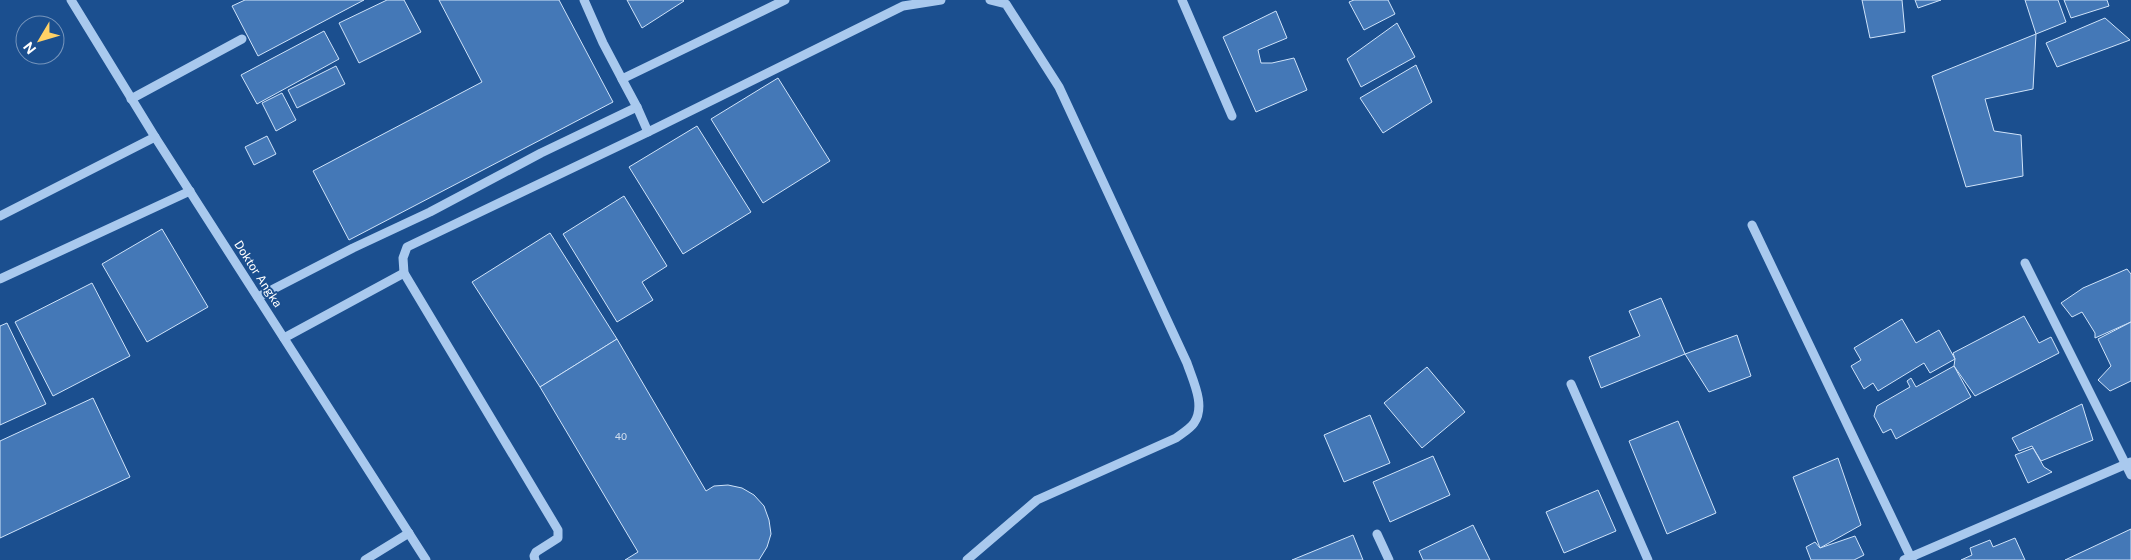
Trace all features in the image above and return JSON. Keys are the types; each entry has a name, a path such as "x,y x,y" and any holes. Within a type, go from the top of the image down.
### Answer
{"street":[{"name":"Doktor Angka","path":"71,0 155,137 426,560"},
{"path":"584,0 602,42 637,107 648,132"},
{"path":"622,79 785,0"},
{"path":"535,560 536,552 558,538 558,530 404,273 403,258 407,247 648,132 903,6 941,0"},
{"path":"967,560 1037,500 1176,438 1193,425 1199,412 1197,393 1187,363 1059,87 1006,4 990,0"},
{"path":"1182,0 1232,116"},
{"path":"131,99 242,39"},
{"path":"258,297 353,248 430,212 541,153 637,107"},
{"path":"2,213 155,137"},
{"path":"0,279 190,191"},
{"path":"1752,225 1909,559 2129,463"},
{"path":"2025,263 2129,463 2131,474"},
{"path":"284,338 404,273"},
{"path":"1571,384 1648,560"},
{"path":"365,560 409,533"},
{"path":"1377,534 1389,560"}],"building":[{"path":"245,0 364,0 258,56 232,6"},
{"path":"387,0 404,0 421,32 359,63 339,23"},
{"path":"439,0 559,0 613,102 349,240 313,171 482,82"},
{"path":"627,0 683,0 684,1 642,28"},
{"path":"1354,0 1388,0 1395,14 1364,30 1349,2"},
{"path":"1862,0 1902,0 1905,32 1870,38"},
{"path":"1915,0 1941,0 1918,8"},
{"path":"2025,0 2058,0 2066,22 2036,34"},
{"path":"2064,0 2107,0 2109,6 2071,18"},
{"path":"1276,11 1287,38 1258,50 1261,63 1272,63 1294,58 1307,90 1256,112 1223,37"},
{"path":"2105,18 2130,40 2057,67 2046,43"},
{"path":"1397,23 1415,57 1361,87 1347,59"},
{"path":"324,31 339,59 257,104 241,75"},
{"path":"2036,34 2033,89 1985,99 1994,131 2021,135 2023,176 1966,187 1932,76"},
{"path":"1416,65 1432,102 1383,133 1360,98"},
{"path":"336,66 345,84 297,108 288,90"},
{"path":"778,78 830,161 763,203 711,119"},
{"path":"282,93 296,120 276,131 262,103"},
{"path":"697,126 751,212 683,254 629,167"},
{"path":"267,136 276,154 254,165 245,147"},
{"path":"624,196 667,266 642,282 653,300 617,322 563,234"},
{"path":"162,229 208,307 147,342 102,264"},
{"path":"550,233 617,339 540,387 472,282"},
{"path":"2127,269 2131,274 2131,322 2095,338 2095,333 2082,312 2072,317 2061,303 2083,288"},
{"path":"92,283 130,356 53,396 15,322"},
{"path":"1661,298 1685,354 1601,388 1589,357 1640,336 1629,311"},
{"path":"2024,316 2039,343 2051,337 2059,353 1975,396 1954,366 1955,359 1953,353"},
{"path":"1902,319 1916,343 1939,330 1955,359 1930,373 1924,363 1878,391 1873,383 1864,389 1851,366 1861,360 1854,348"},
{"path":"2131,322 2131,381 2110,391 2098,380 2111,366 2098,339"},
{"path":"7,323 46,404 0,425 0,326"},
{"path":"1737,335 1751,376 1709,392 1685,354"},
{"path":"617,339 706,491 714,486 728,485 742,488 754,495 764,506 771,534 767,547 759,560 625,560 638,552 540,387"},
{"path":"1954,366 1971,397 1896,439 1891,429 1883,433 1874,416 1877,406 1910,387 1907,381 1911,378 1916,387"},
{"path":"1427,367 1465,412 1422,448 1384,403"},
{"path":"93,398 130,477 0,538 0,441"},
{"path":"2082,404 2093,440 2041,461 2032,446 2019,451 2012,438"},
{"path":"1370,415 1390,463 1344,482 1324,435"},
{"path":"1678,421 1716,513 1667,534 1629,441"},
{"path":"2033,448 2044,467 2052,472 2028,483 2015,455"},
{"path":"1433,456 1450,495 1390,522 1373,482"},
{"path":"1838,458 1861,525 1820,548 1793,477"},
{"path":"1598,490 1616,531 1564,553 1546,512"},
{"path":"1473,525 1490,560 1423,560 1419,551"},
{"path":"2131,529 2131,560 2065,560"},
{"path":"1353,535 1363,560 1292,560"},
{"path":"1855,536 1864,555 1854,560 1811,560 1806,547 1815,542 1820,548"},
{"path":"2015,538 2025,560 1961,560 1972,555 1970,548 1990,540 1993,547"}]}
